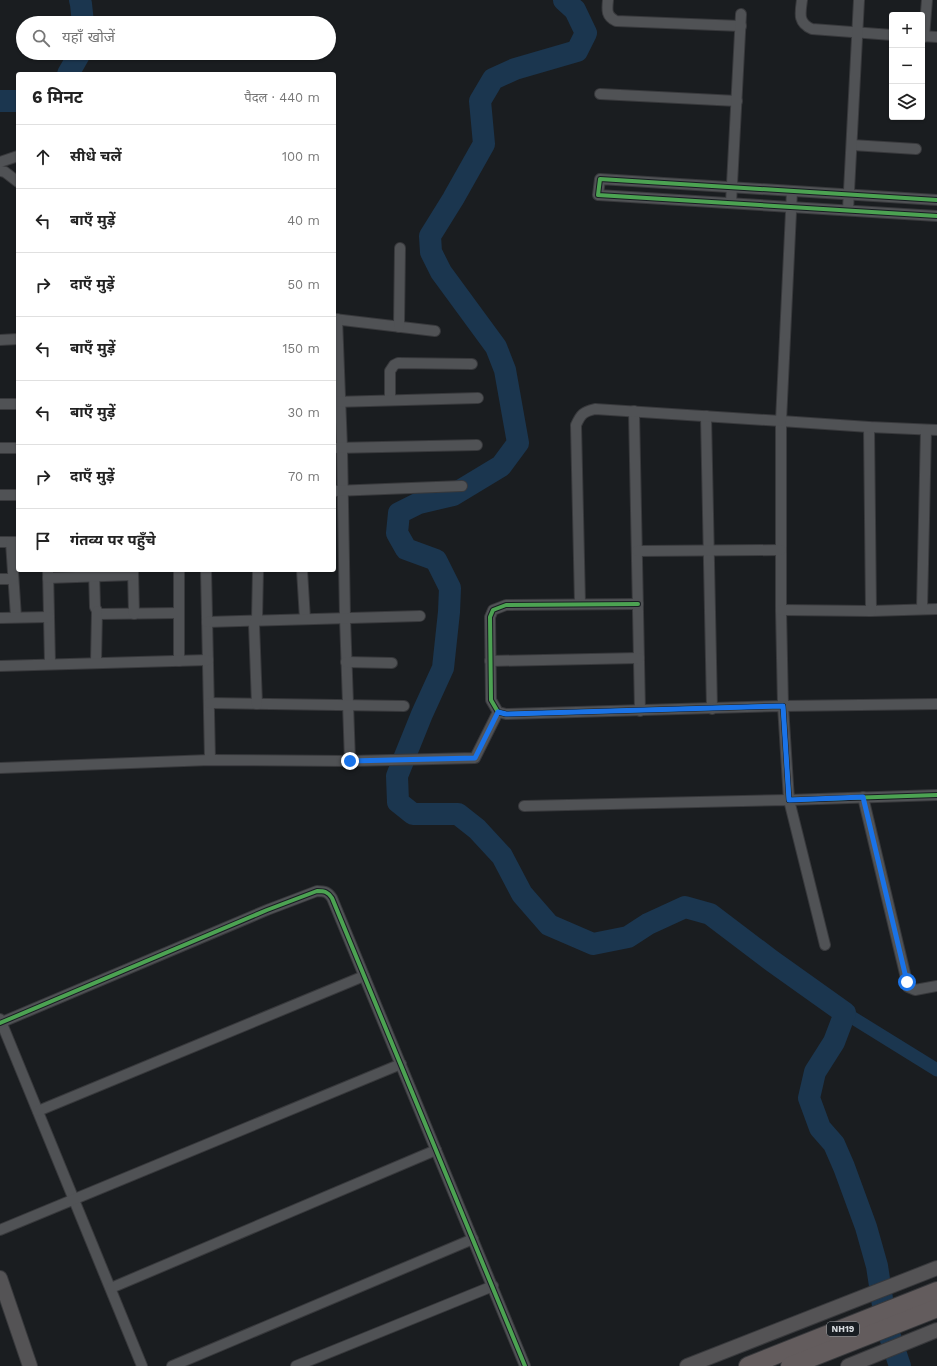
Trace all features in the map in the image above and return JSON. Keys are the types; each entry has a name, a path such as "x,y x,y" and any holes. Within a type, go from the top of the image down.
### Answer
{"highway":[{"name":"NH19","path":"748,1366 937,1291"},
{"name":"NH19","path":"790,1366 937,1308"}],"main road":[{"path":"687,1366 937,1268"},
{"path":"0,1278 30,1366"},
{"path":"848,1366 937,1330"}],"street":[{"path":"608,0 607,11 609,16 616,20 741,26"},
{"path":"802,0 800,16 806,26 812,29 889,35"},
{"path":"848,210 859,0"},
{"path":"925,18 927,0"},
{"path":"731,203 741,14"},
{"path":"925,36 937,37"},
{"path":"600,94 737,101"},
{"path":"852,145 916,149"},
{"path":"0,162 16,157"},
{"path":"0,171 16,180"},
{"path":"937,200 600,179 598,195 937,216"},
{"path":"792,191 781,421 781,610 783,706 789,800 824,945"},
{"path":"399,326 400,248"},
{"path":"336,319 435,331"},
{"path":"0,340 16,339"},
{"path":"336,350 339,531 345,618 350,761"},
{"path":"390,400 390,371 394,365 472,364"},
{"path":"337,402 478,398"},
{"path":"0,404 16,404"},
{"path":"580,604 576,425 585,411 594,409 634,411 869,427 937,430"},
{"path":"634,411 640,710"},
{"path":"706,416 712,708"},
{"path":"869,427 872,611"},
{"path":"922,609 926,430"},
{"path":"338,448 477,445"},
{"path":"0,448 16,448"},
{"path":"338,491 462,486"},
{"path":"0,495 16,495"},
{"path":"0,542 14,542 13,579 16,617"},
{"path":"637,551 781,550"},
{"path":"179,572 179,661"},
{"path":"206,572 210,760"},
{"path":"257,704 254,624 258,620 258,572"},
{"path":"302,572 305,619"},
{"path":"94,573 96,663"},
{"path":"50,664 48,574 133,573 134,614"},
{"path":"0,579 13,579"},
{"path":"638,604 506,605 493,610 490,617 491,700 498,712 506,714 783,706 937,704"},
{"path":"781,610 872,611 937,609"},
{"path":"96,611 99,614 104,615 179,614"},
{"path":"0,618 49,616"},
{"path":"207,622 420,616"},
{"path":"490,661 639,658"},
{"path":"0,666 208,660"},
{"path":"346,662 392,663"},
{"path":"209,703 404,706"},
{"path":"0,768 210,760 350,761 475,758 498,712"},
{"path":"524,806 789,800 937,794"},
{"path":"863,797 908,987 915,990 937,986"},
{"path":"142,1366 75,1199 1,1022 317,890 328,893 332,898 525,1366"},
{"path":"38,1111 364,976"},
{"path":"0,1230 401,1064"},
{"path":"111,1288 436,1150"},
{"path":"172,1366 473,1239"},
{"path":"296,1366 492,1286"}],"waterway":[{"path":"80,0 82,16"},
{"path":"564,0 575,10 586,33 577,51 515,69 493,79 480,101 484,144 430,236 431,252 441,272 496,347 505,370 518,443 501,466 453,495 419,503 399,513 397,533 406,549 436,560 450,588 443,668 422,714 397,776 398,802 413,814 458,814 477,829 502,856 522,894 549,925 593,944 628,937 648,924 685,907 710,914 772,961 845,1013 834,1042 815,1072 809,1098 820,1128 834,1144 866,1227 877,1266 886,1325 900,1366"},
{"path":"69,72 76,60"},
{"path":"0,101 16,101"},
{"path":"845,1013 937,1070"}],"cycle path":[{"path":"937,200 600,179 598,195 937,216"},
{"path":"638,604 506,605 493,610 490,617 491,700 498,712 506,714 783,706 789,800 937,795"},
{"path":"0,1023 267,910 317,891 328,893 332,898 525,1366"}],"route":[{"path":"350,761 475,758 498,712 506,714 783,706 789,800 863,797 907,982"}]}
